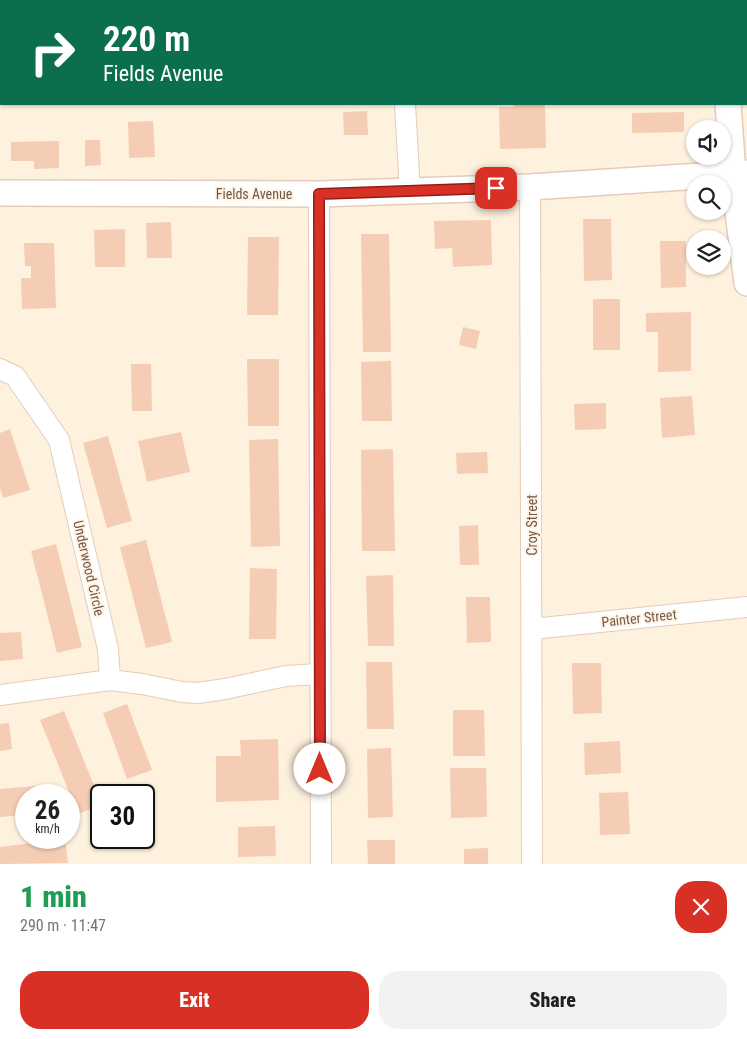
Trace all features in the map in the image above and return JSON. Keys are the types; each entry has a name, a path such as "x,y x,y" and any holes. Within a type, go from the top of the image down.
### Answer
{"street":[{"path":"406,105 410,192"},
{"path":"728,105 740,173 747,284"},
{"name":"Fields Avenue","path":"0,193 319,194 410,192 530,187 740,173"},
{"name":"Croy Street","path":"530,187 532,864"},
{"path":"319,194 321,864"},
{"name":"Underwood Circle","path":"0,369 15,376 59,440 108,649 110,680"},
{"name":"Painter Street","path":"532,629 747,607"},
{"path":"0,695 110,680 198,693 286,676 320,674"}],"building":[{"path":"514,105 545,105 546,148 500,149 499,107 514,107"},
{"path":"367,111 368,135 344,135 343,112"},
{"path":"684,112 684,132 632,133 632,113"},
{"path":"153,121 155,157 129,158 128,122"},
{"path":"85,140 100,140 101,165 85,166"},
{"path":"59,141 59,168 34,169 34,161 11,161 11,142"},
{"path":"583,219 611,219 612,280 584,281"},
{"path":"491,220 492,265 453,267 452,248 435,249 434,221"},
{"path":"171,222 172,258 147,258 146,223"},
{"path":"125,229 125,267 95,267 94,230"},
{"path":"361,234 389,234 391,352 363,352"},
{"path":"248,237 279,237 278,315 247,315"},
{"path":"660,241 686,241 686,287 661,288"},
{"path":"24,243 54,243 56,308 22,309 21,278 31,278 31,266 25,266"},
{"path":"593,299 620,299 620,350 593,350"},
{"path":"691,312 691,371 658,372 658,332 646,332 646,313"},
{"path":"463,327 480,331 476,349 459,345"},
{"path":"247,359 279,359 279,426 248,426"},
{"path":"391,361 392,421 362,421 361,362"},
{"path":"131,364 151,364 152,411 132,411"},
{"path":"692,396 695,435 662,438 660,398"},
{"path":"606,403 606,429 575,430 574,404"},
{"path":"10,429 30,490 3,498 0,488 0,433"},
{"path":"181,432 190,472 147,482 138,441"},
{"path":"108,436 132,521 107,528 83,443"},
{"path":"278,439 280,546 251,547 249,440"},
{"path":"393,449 395,551 362,551 361,450"},
{"path":"487,452 488,473 457,474 456,453"},
{"path":"478,525 479,565 460,565 459,526"},
{"path":"146,540 172,642 146,648 120,547"},
{"path":"56,544 82,647 57,653 31,551"},
{"path":"250,568 277,569 276,639 249,639"},
{"path":"393,575 394,646 368,646 366,576"},
{"path":"466,597 490,597 491,642 467,643"},
{"path":"21,632 23,659 0,661 0,633"},
{"path":"366,662 392,662 394,729 367,729"},
{"path":"572,663 601,663 602,713 573,714"},
{"path":"127,704 152,770 127,779 103,713"},
{"path":"453,710 484,710 485,756 453,756"},
{"path":"64,711 93,784 90,784 90,809 80,813 80,784 66,784 40,720"},
{"path":"9,723 12,749 0,751 0,724"},
{"path":"278,739 279,800 216,802 216,756 241,756 240,740"},
{"path":"620,741 621,773 585,775 584,743"},
{"path":"391,748 393,817 368,818 367,749"},
{"path":"450,768 486,768 487,817 451,818"},
{"path":"15,788 15,816 0,817 0,789"},
{"path":"628,792 630,834 600,835 599,793"},
{"path":"275,826 276,856 238,857 238,827"},
{"path":"367,840 395,840 395,864 368,864"},
{"path":"15,845 15,849 66,849 68,863 0,864 0,847"},
{"path":"488,848 488,864 464,864 464,849"}],"route":[{"path":"320,769 319,194 496,188"}]}
